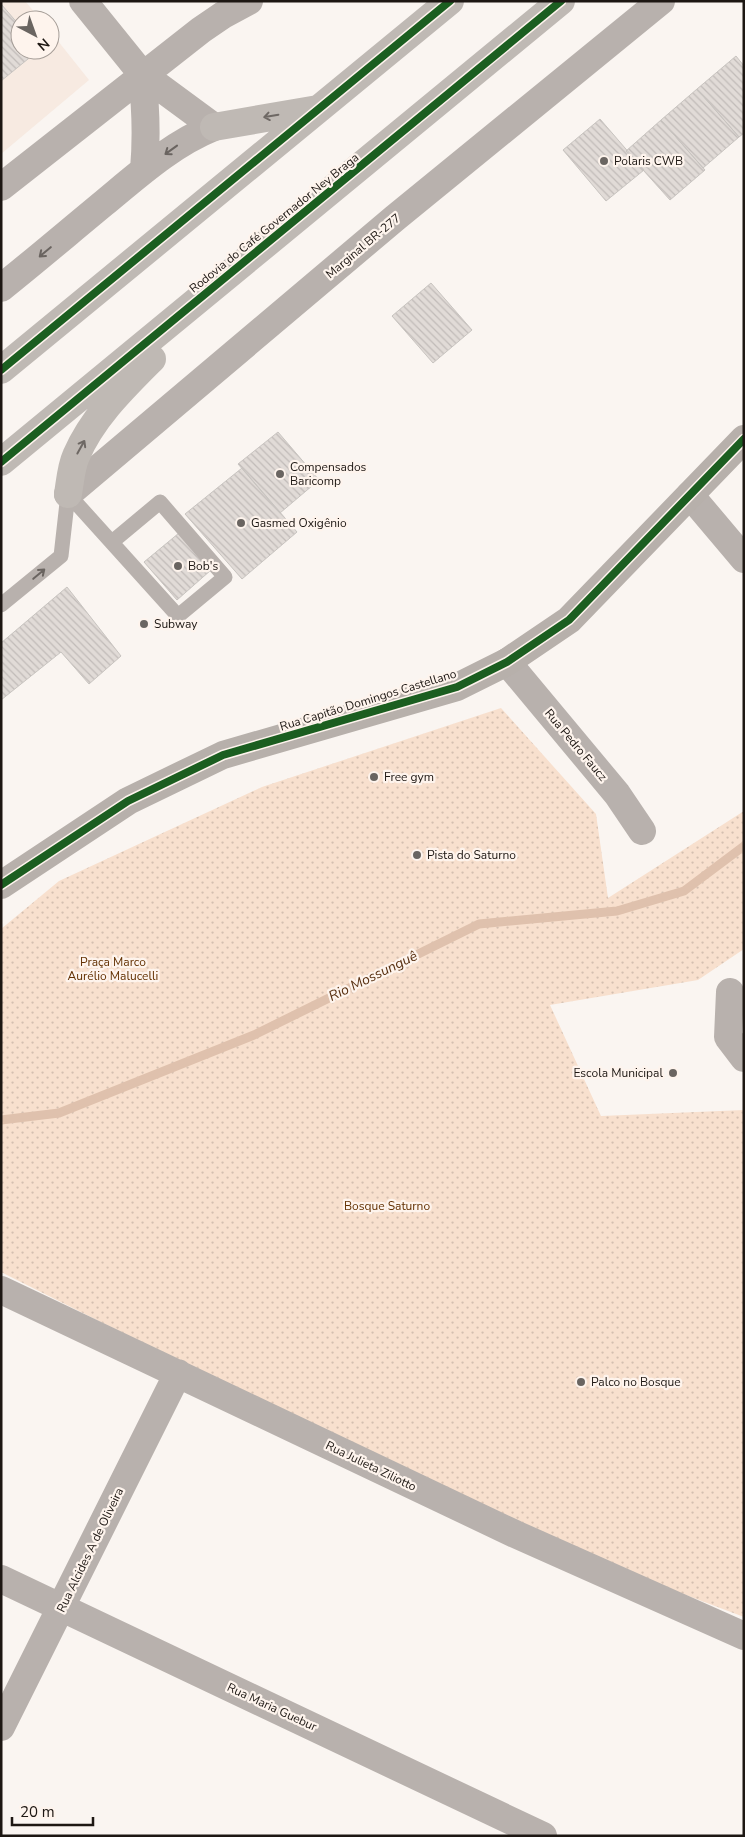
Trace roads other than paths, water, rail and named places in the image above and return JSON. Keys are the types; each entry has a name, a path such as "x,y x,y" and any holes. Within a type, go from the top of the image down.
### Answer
{"highway":[{"path":"1,370 450,1"},
{"name":"Rodovia do Café Governador Ney Braga","path":"1,462 561,1"},
{"path":"214,127 320,108"},
{"path":"68,494 75,457 96,419 126,384 273,239"}],"street":[{"path":"83,1 142,74 214,127"},
{"path":"1,186 142,74 223,14 248,1"},
{"name":"Marginal BR-277","path":"68,494 395,218 661,1"},
{"path":"142,74 147,113 147,142 144,170"},
{"path":"1,288 177,145 194,135 214,127"},
{"name":"Rua Capitão Domingos Castellano","path":"1,885 128,801 222,755 457,687 507,662 569,620 744,439"},
{"path":"690,495 744,559"},
{"name":"Rua Pedro Faucz","path":"507,662 617,794 642,831"},
{"path":"730,992 728,1037 744,1058"},
{"name":"Rua Julieta Ziliotto","path":"1,1290 515,1534 744,1636"},
{"name":"Rua Alcides A de Oliveira","path":"1,1727 178,1373"},
{"name":"Rua Maria Guebur","path":"1,1579 542,1836"}],"lane":[{"path":"68,494 178,616 225,577 160,502 112,542"},
{"path":"1,605 61,556 68,494"}],"waterway":[{"name":"Rio Mossunguê","path":"1,1120 59,1113 254,1035 479,924 617,911 684,891 744,846"}],"place":[{"name":"Polaris CWB","path":"604,161"},
{"name":"Compensados Baricomp","path":"280,474"},
{"name":"Gasmed Oxigênio","path":"241,523"},
{"name":"Bob's","path":"178,566"},
{"name":"Subway","path":"144,624"},
{"name":"Free gym","path":"374,777"},
{"name":"Pista do Saturno","path":"417,855"},
{"name":"Escola Municipal","path":"673,1073"},
{"name":"Palco no Bosque","path":"581,1382"}],"park label":[{"name":"Praça Marco Aurélio Malucelli","path":"113,969"},
{"name":"Bosque Saturno","path":"387,1206"}]}
